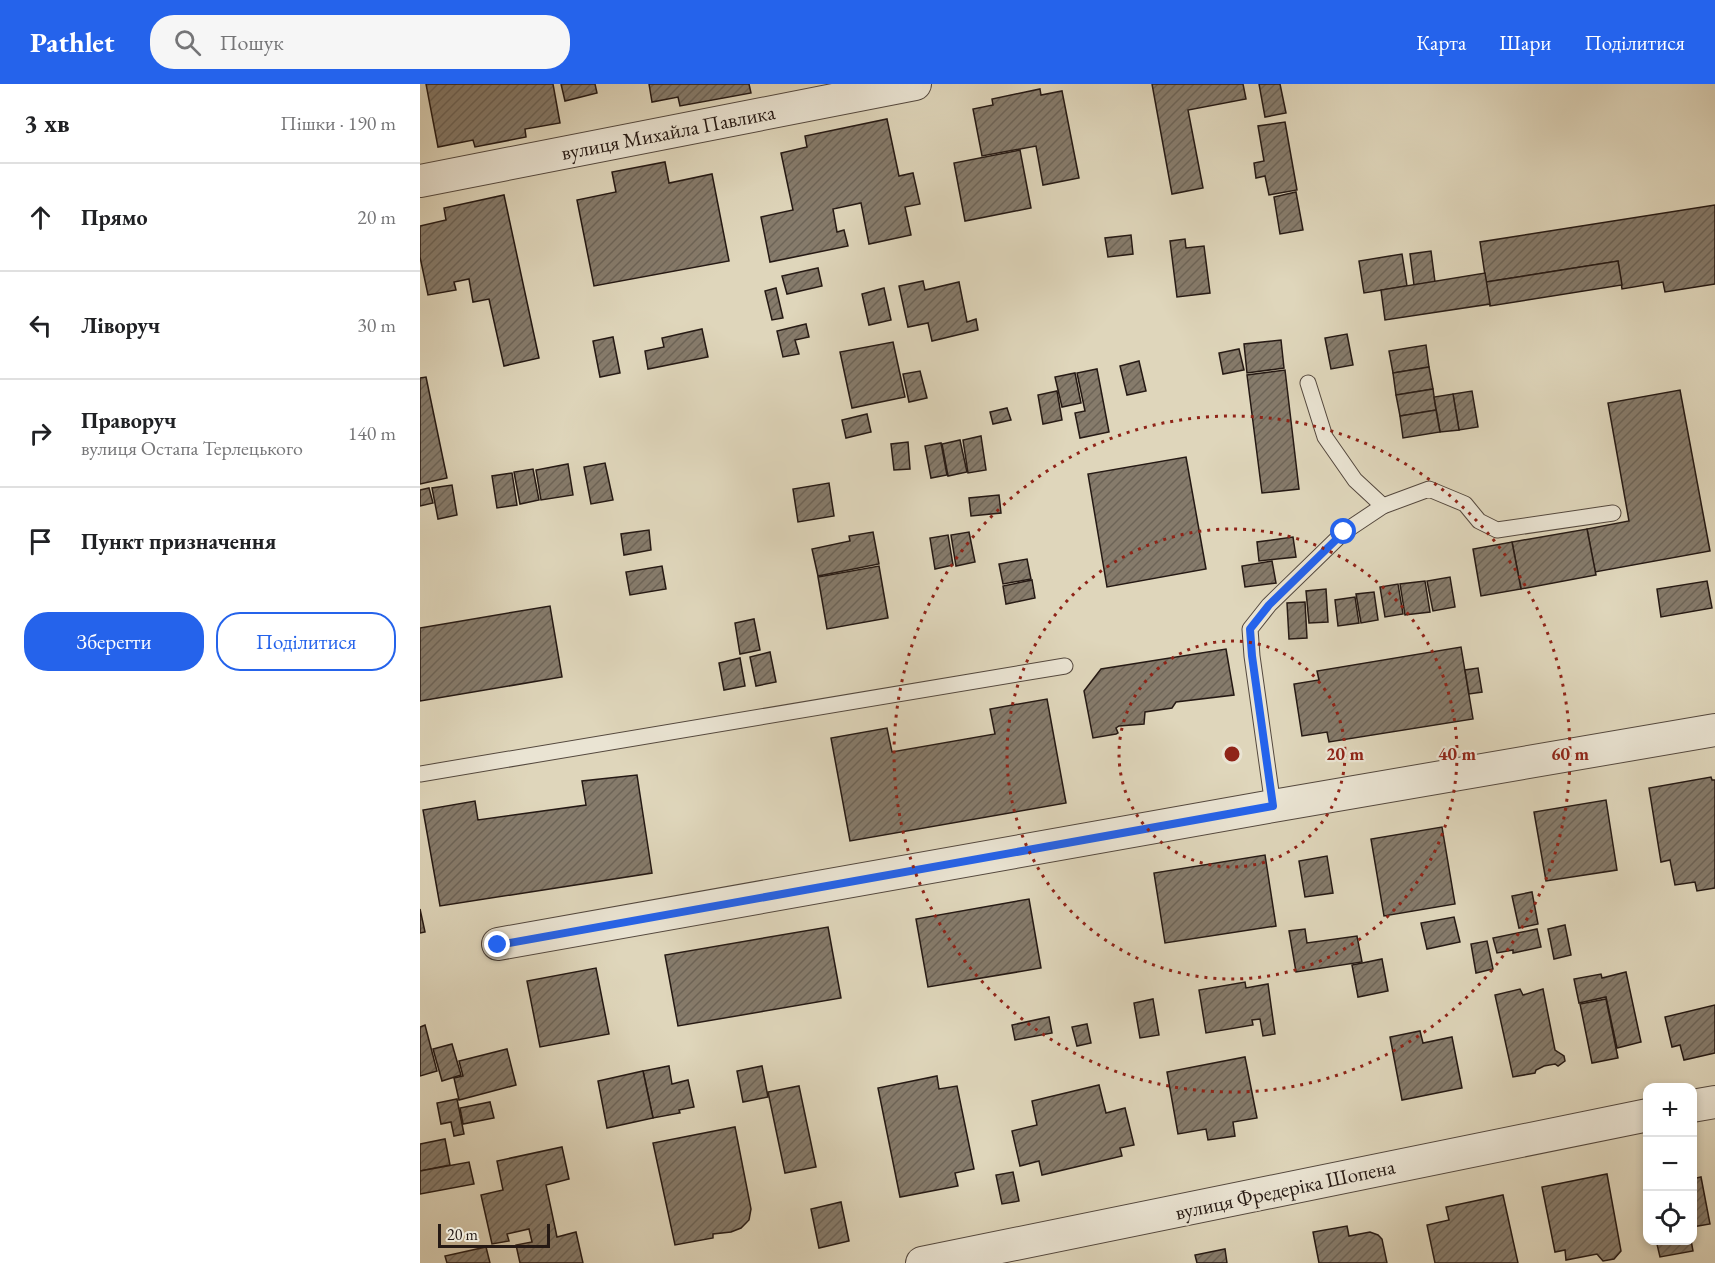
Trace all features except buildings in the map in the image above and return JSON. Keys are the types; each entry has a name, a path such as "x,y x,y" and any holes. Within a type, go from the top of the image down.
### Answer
{"street":[{"name":"вулиця Михайла Павлика","path":"420,180 915,84"},
{"path":"498,945 1273,806 1715,730"},
{"path":"1697,1105 1715,1102"},
{"name":"вулиця Фредеріка Шопена","path":"922,1263 1643,1116"}],"lane":[{"path":"1308,383 1325,437 1355,480 1383,506"},
{"path":"1273,806 1250,629 1269,605 1344,532 1383,506 1429,489 1466,504 1479,521 1497,530 1613,513"},
{"path":"420,774 1065,666"}],"route":[{"path":"498,945 1273,806 1250,629 1269,605 1344,532"}]}
